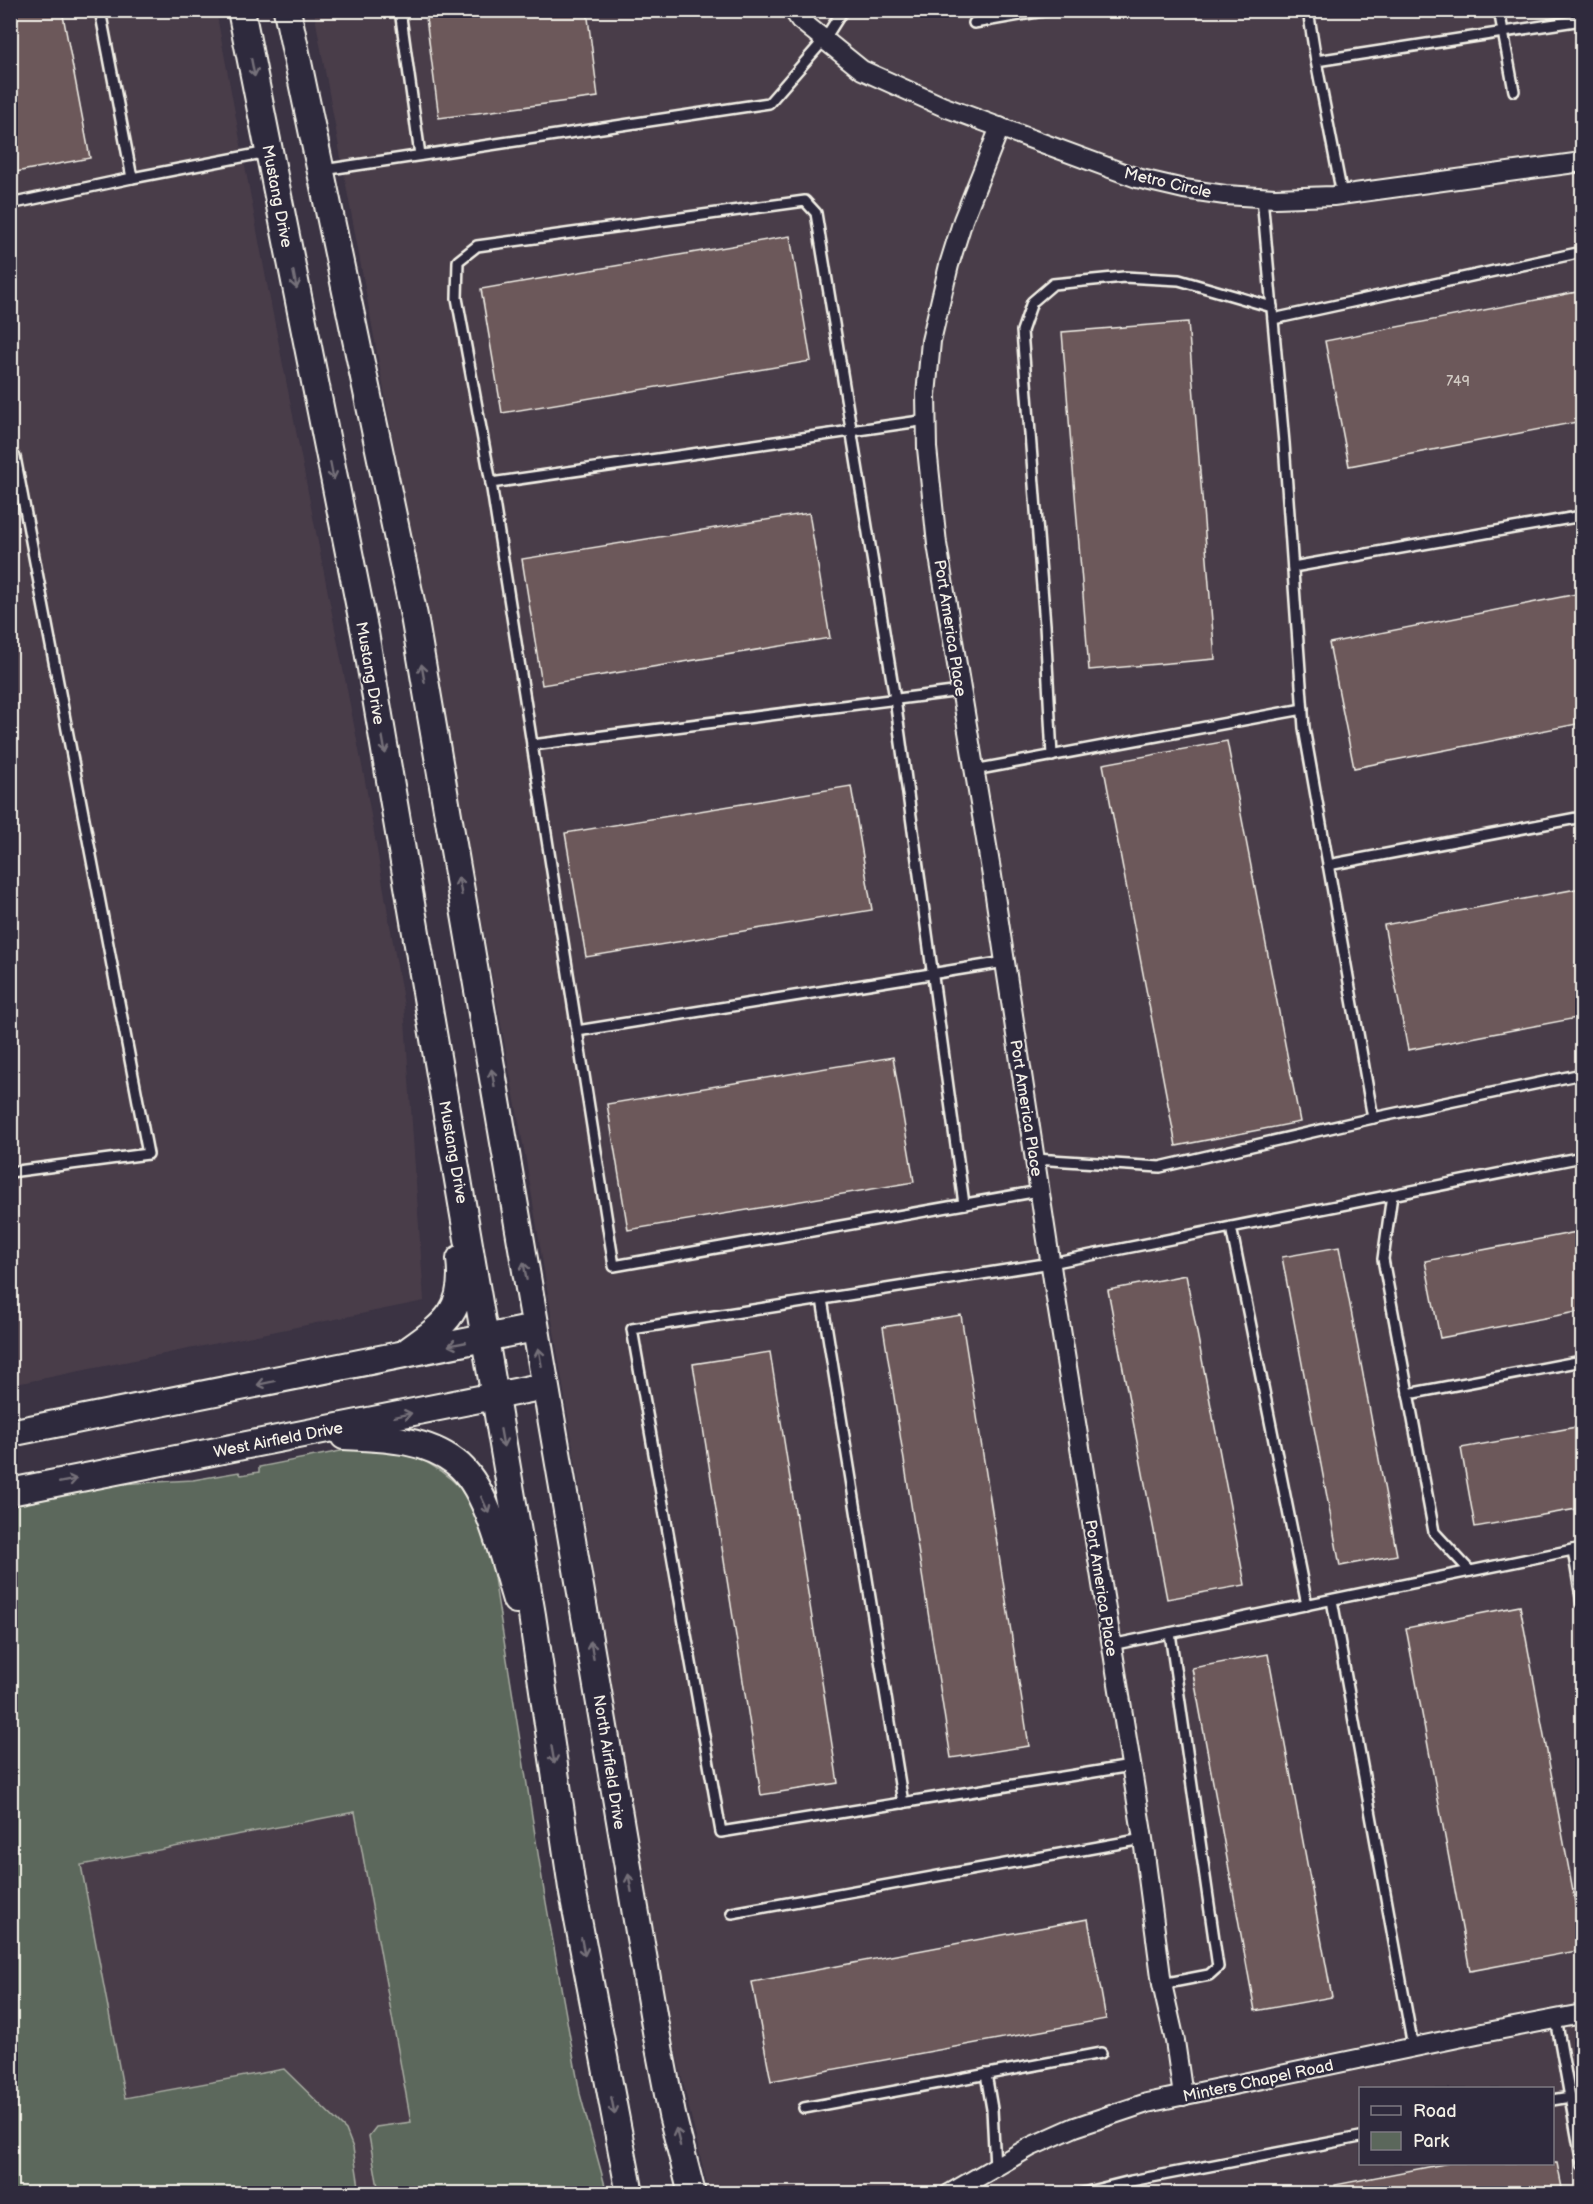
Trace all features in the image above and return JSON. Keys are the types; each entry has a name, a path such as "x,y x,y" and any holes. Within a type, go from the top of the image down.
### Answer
{"main road":[{"name":"Mustang Drive","path":"241,10 364,633 486,1339"},
{"path":"10,1433 535,1328 414,616 287,10"},
{"path":"404,1354 436,1330 456,1307 462,1279 436,1047"},
{"name":"North Airfield Drive","path":"535,1328 657,2037 672,2115 692,2193"},
{"path":"486,1339 532,1615 572,1888 630,2193"},
{"name":"West Airfield Drive","path":"10,1492 545,1386"},
{"path":"308,1433 390,1438 425,1447 456,1462 478,1488 490,1515 545,1707"}],"street":[{"name":"Metro Circle","path":"793,10 800,20 862,70 942,106 1137,178 1194,190 1262,197 1342,195 1582,162"},
{"name":"Port America Place","path":"1000,128 963,220 949,265 931,341 926,395 937,544 1143,1839 1162,1984 1175,2042 1183,2096"},
{"name":"Minters Chapel Road","path":"950,2193 1030,2147 1075,2127 1147,2103 1582,2014"}],"lane":[{"path":"100,10 132,178"},
{"path":"400,10 420,155"},
{"path":"321,170 769,103 824,40 843,10"},
{"path":"974,23 1049,10"},
{"path":"1499,10 1514,91"},
{"path":"1310,11 1316,61 1342,195"},
{"path":"1316,61 1582,20"},
{"path":"10,204 269,151"},
{"path":"1262,197 1304,728 1373,1118"},
{"path":"964,1204 895,699 816,213 805,201 477,246 458,261 457,298 491,483 614,1266 1039,1191"},
{"path":"1273,319 1582,252"},
{"path":"1052,756 1046,625 1022,331 1032,302 1053,284 1124,278 1179,280 1272,306"},
{"path":"491,483 927,420"},
{"path":"10,458 15,457 148,1155 10,1172"},
{"path":"1293,567 1582,516"},
{"path":"532,745 961,690"},
{"path":"974,770 1303,710"},
{"path":"1328,865 1582,818"},
{"path":"577,1031 1005,962"},
{"path":"1035,1159 1160,1167 1373,1118 1582,1074"},
{"path":"1131,1766 722,1832 632,1329 1051,1263 1582,1157"},
{"path":"1392,1195 1383,1259 1434,1532 1470,1571"},
{"path":"1231,1227 1307,1605"},
{"path":"822,1299 903,1803"},
{"path":"1408,1394 1582,1361"},
{"path":"1111,1645 1578,1549 1582,1603"},
{"path":"1332,1600 1413,2047"},
{"path":"1162,1984 1209,1976 1218,1967 1170,1633"},
{"path":"732,1913 1143,1839"},
{"path":"1556,2019 1582,2164"},
{"path":"804,2108 1101,2053"},
{"path":"986,2074 992,2109 995,2167"},
{"path":"1554,2100 1570,2097"},
{"path":"1079,2193 1359,2137"}],"shaded area":[{"path":"11,11 216,11 266,279 365,781 404,1006 424,1301 11,1385"},
{"path":"314,11 1582,11 1582,2193 709,2193 663,1997 526,1160"},
{"path":"313,1505 571,2193 11,2194 11,1554"}],"green space":[{"path":"361,1447 390,1449 406,1453 441,1471 469,1498 478,1511 487,1534 544,1891 580,2094 607,2193 379,2193 369,2136 376,2127 411,2122 355,1812 81,1865 125,2098 284,2069 346,2130 353,2148 360,2193 11,2194 11,1504 118,1484 193,1480 239,1472 241,1475 259,1472 259,1467"}],"building":[{"path":"10,10 62,10 90,158 10,173"},
{"path":"425,10 587,10 598,97 439,118"},
{"path":"790,236 811,361 502,413 481,289"},
{"path":"1582,291 1582,421 1349,466 1325,341"},
{"path":"1188,322 1215,659 1089,670 1062,332"},
{"path":"809,513 830,638 542,685 522,559"},
{"path":"1582,593 1582,723 1354,768 1329,643"},
{"path":"1227,741 1300,1122 1176,1146 1103,764"},
{"path":"851,786 872,910 586,957 565,833"},
{"path":"1582,888 1582,1017 1408,1050 1384,925"},
{"path":"893,1057 914,1182 628,1230 607,1104"},
{"path":"1582,1231 1582,1311 1440,1338 1425,1261"},
{"path":"1339,1247 1397,1555 1340,1566 1282,1257"},
{"path":"1186,1275 1245,1585 1167,1599 1108,1290"},
{"path":"961,1315 1029,1746 951,1758 883,1327"},
{"path":"770,1352 838,1783 761,1795 693,1364"},
{"path":"1582,1426 1582,1508 1475,1527 1461,1448"},
{"path":"1520,1606 1582,1950 1470,1971 1406,1628"},
{"path":"1268,1654 1332,1997 1255,2011 1192,1668"},
{"path":"1088,1919 1106,2019 771,2081 752,1982"},
{"path":"1557,2163 1563,2193 1335,2193 1335,2185 1439,2165 1554,2165"}]}
